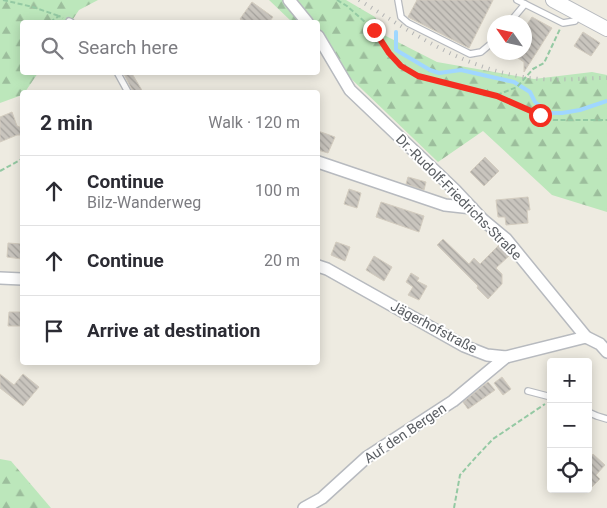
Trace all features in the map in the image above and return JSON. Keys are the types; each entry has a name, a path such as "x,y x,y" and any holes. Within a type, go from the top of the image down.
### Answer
{"street":[{"path":"289,0 305,20"},
{"path":"553,0 607,29"},
{"name":"Dr.-Rudolf-Friedrichs-Straße","path":"320,39 350,90 506,240 586,337 600,344 607,352"},
{"path":"320,163 445,204 472,208"},
{"name":"Jägerhofstraße","path":"320,267 464,346 487,355 506,357 586,337"},
{"path":"0,278 20,279"},
{"name":"Auf den Bergen","path":"304,508 322,498 366,457 453,401 506,357"}],"lane":[{"path":"398,0 401,16 408,22 470,54 481,52 487,47"},
{"path":"517,0 563,23 575,21 579,14"},
{"path":"516,15 525,4"},
{"path":"119,75 127,90"},
{"path":"528,391 547,398"},
{"path":"592,414 607,419"}],"path":[{"path":"3,0 33,7 66,20"},
{"path":"336,0 347,6 374,30 389,53 401,66 418,76 497,96 554,120 607,120"},
{"path":"53,20 59,16"},
{"path":"497,96 517,87 533,69 544,63 563,23"},
{"path":"0,171 20,160"},
{"path":"454,508 460,475 493,439 547,402"}],"green space":[{"path":"0,0 98,0 79,10 72,20 20,20 20,75 37,75 26,90 20,90 20,96 0,103"},
{"path":"269,0 346,0 375,17 384,35 437,62 534,79 592,72 607,75 607,212 552,195 483,131 438,162 320,49 320,20 290,20"},
{"path":"0,459 11,461 51,508 0,508"}],"building":[{"path":"417,0 493,0 469,48 408,17"},
{"path":"252,2 273,17 271,20 240,19"},
{"path":"532,17 552,28 532,59"},
{"path":"583,32 600,43 591,56 574,46"},
{"path":"521,60 532,60 524,72 524,62"},
{"path":"124,75 133,75 142,90 132,90"},
{"path":"12,112 17,126 20,127 20,135 0,142 0,117"},
{"path":"320,132 335,137 328,153 320,151"},
{"path":"485,157 499,171 484,186 470,172"},
{"path":"408,177 426,182 424,190 406,184"},
{"path":"349,189 361,193 357,208 344,204"},
{"path":"528,197 530,210 527,210 528,223 506,225 505,217 498,217 496,200"},
{"path":"381,202 424,216 419,232 376,217"},
{"path":"443,239 469,264 474,258 480,264 500,244 510,255 496,268 502,274 502,284 488,299 477,288 478,286 437,245"},
{"path":"336,242 350,247 345,261 331,255"},
{"path":"8,243 20,244 20,259 7,257"},
{"path":"374,256 392,267 384,281 366,270"},
{"path":"411,273 419,278 417,281 427,286 419,300 408,295 413,287 406,282"},
{"path":"9,312 20,312 20,326 8,326"},
{"path":"0,374 14,385 23,374 39,387 23,406 0,388"},
{"path":"502,377 511,389 503,395 494,383"},
{"path":"488,382 495,390 468,409 463,402"},
{"path":"592,455 605,465 596,475 600,479 592,487"}],"waterway":[{"path":"396,32 396,50 430,70 439,73 461,70 514,82 530,92 535,102 549,113 580,110 607,101"}],"railway":[{"path":"359,0 437,47 457,57 500,72 544,79 607,78"}],"route":[{"path":"374,30 389,53 401,66 418,76 497,96 540,115"}]}
